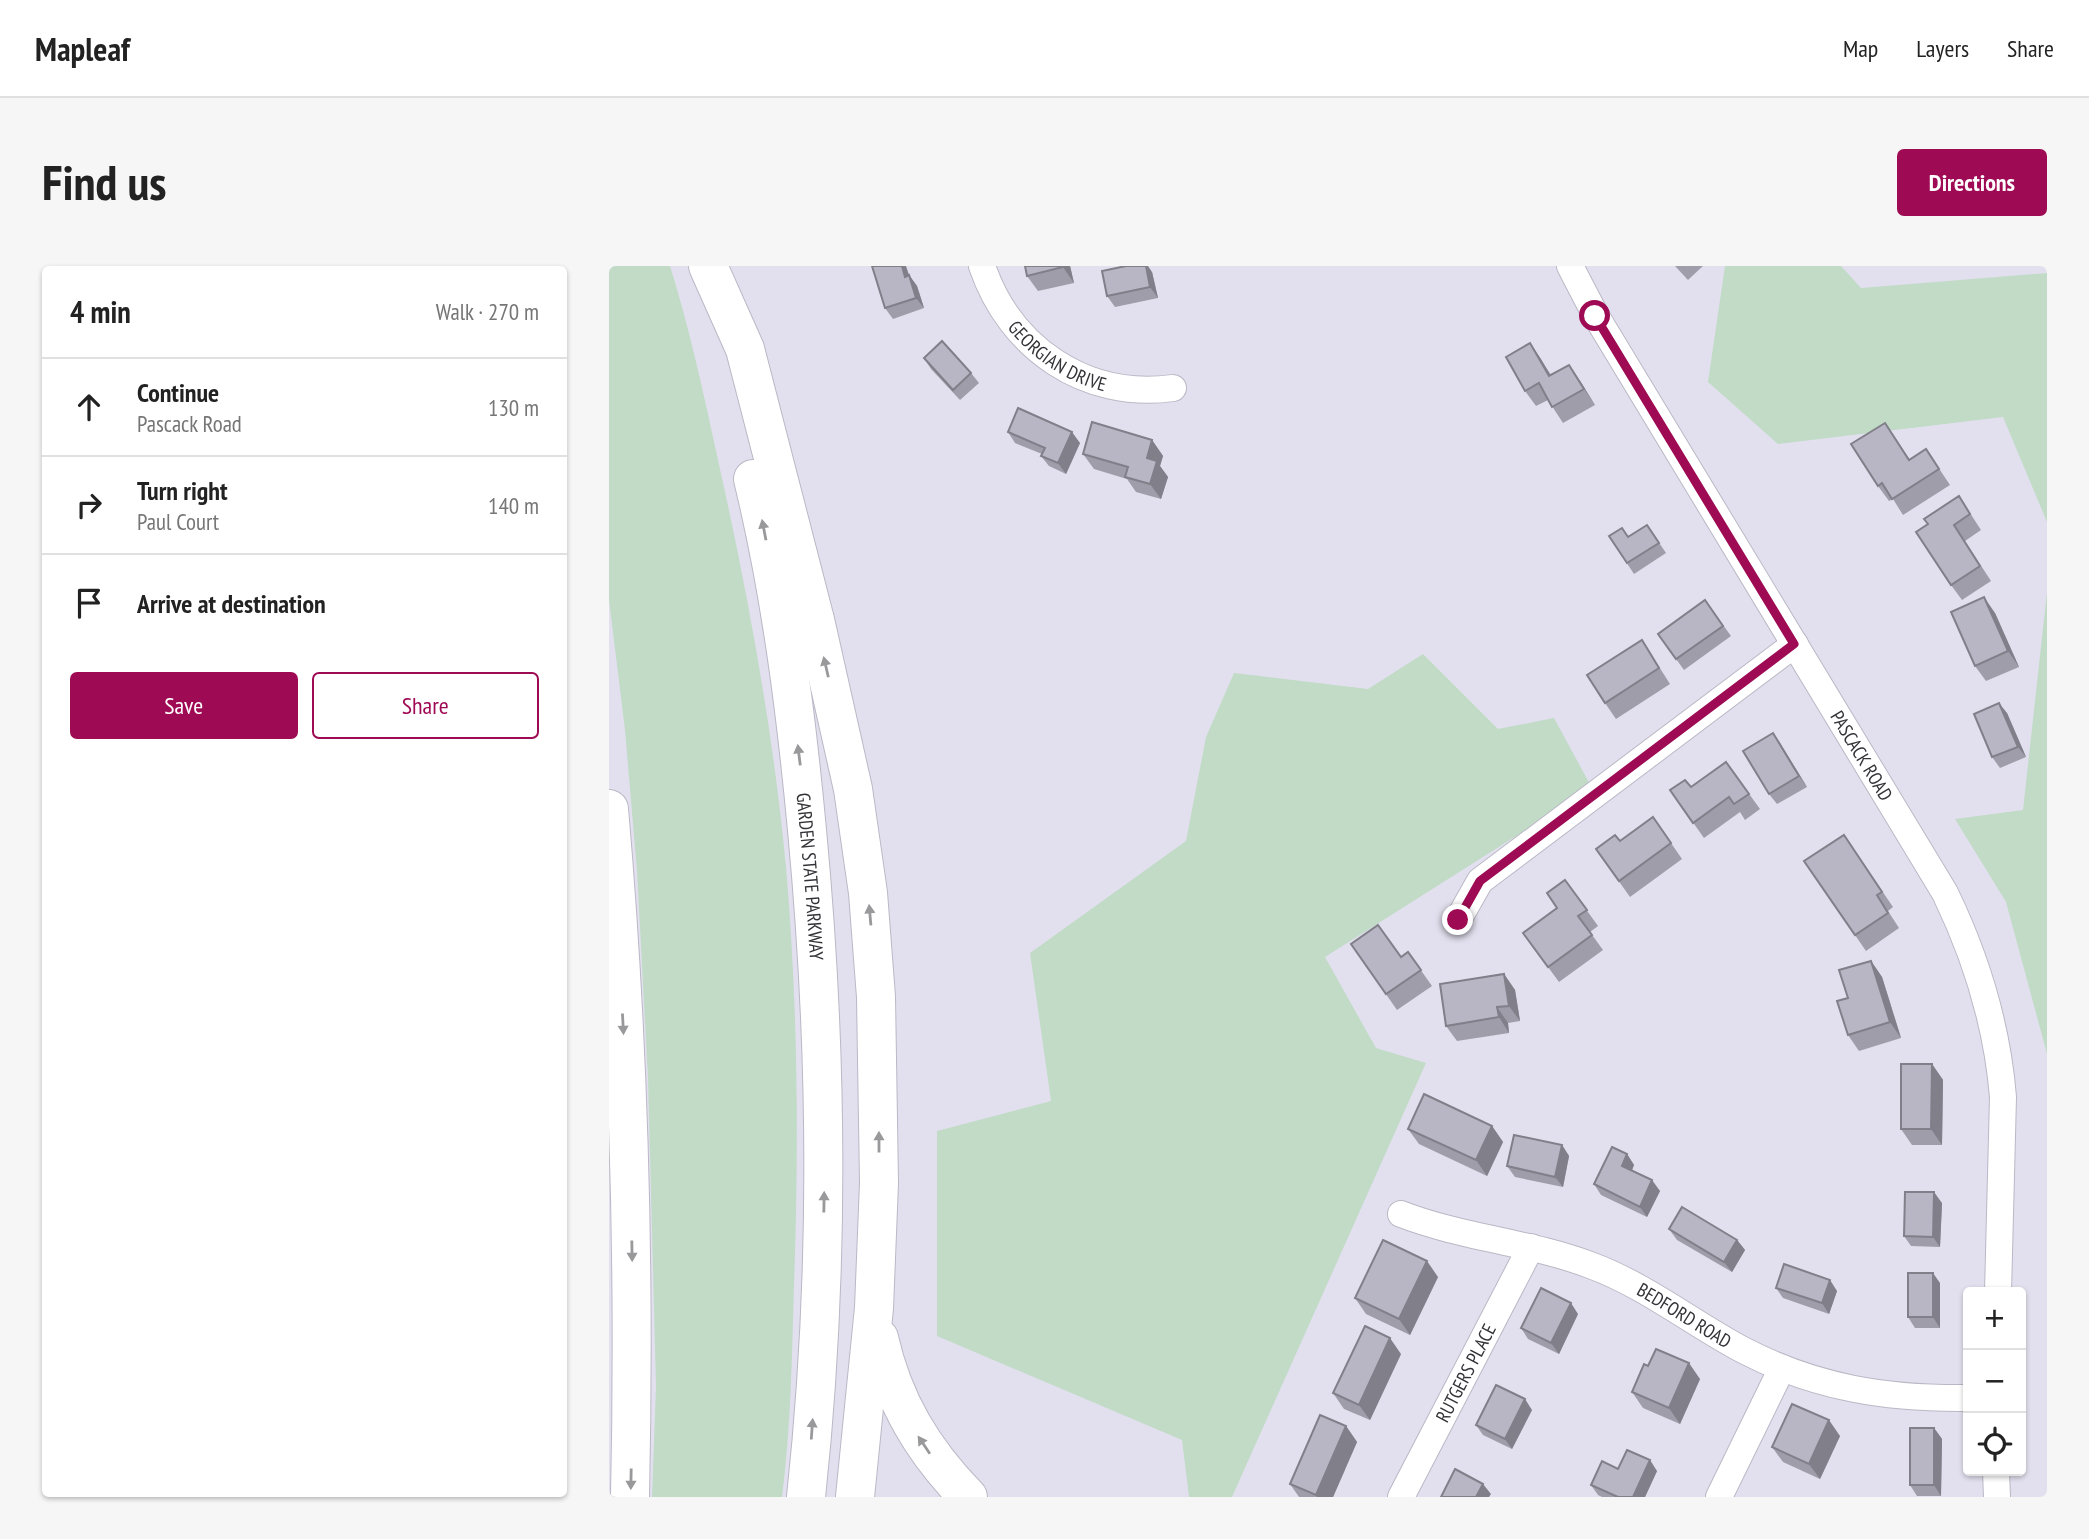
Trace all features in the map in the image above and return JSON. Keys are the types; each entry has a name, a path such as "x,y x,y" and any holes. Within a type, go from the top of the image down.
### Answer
{"highway":[{"name":"GARDEN STATE PARKWAY","path":"700,266 746,446 771,565 794,710 813,897 821,1007 824,1156 820,1304 806,1497"},
{"path":"708,266 745,348 844,741 862,839 873,945 879,1183 874,1308 855,1497"},
{"path":"609,809 618,917 631,1198 633,1323 630,1497"},
{"path":"874,1308 884,1356 898,1399 927,1449 968,1497"}],"street":[{"name":"GEORGIAN DRIVE","path":"982,266 1002,310 1023,336 1045,356 1073,373 1101,384 1131,389 1173,388"},
{"name":"PASCACK ROAD","path":"1570,266 1595,316 1945,893 1967,939 1984,987 1994,1028 2003,1097 1997,1287"},
{"path":"1458,920 1480,881 1794,644"},
{"name":"BEDFORD ROAD","path":"1401,1214 1468,1236 1531,1247 1593,1266 1627,1282 1742,1350 1828,1384 1870,1393 1921,1398 1963,1398"},
{"name":"RUTGERS PLACE","path":"1401,1497 1531,1247"},
{"path":"1719,1497 1782,1368"},
{"path":"1996,1476 1997,1497"}],"green space":[{"path":"609,266 670,266 696,363 729,510 774,764 790,919 796,1076 797,1181 792,1365 782,1497 652,1497 656,1386 648,1078 637,871 625,730 609,600"},
{"path":"1725,266 1841,266 1861,288 2047,273 2047,522 2003,417 1778,444 1708,382"},
{"path":"2047,592 2047,1054 2006,902 1955,819 2023,810"},
{"path":"1423,654 1498,729 1554,718 1592,788 1325,957 1376,1048 1426,1063 1232,1497 1189,1497 1182,1440 937,1336 937,1131 1051,1101 1030,953 1186,841 1206,737 1234,673 1368,689"}],"building":[{"path":"872,266 902,266 905,277 909,275 916,298 885,308"},
{"path":"1025,266 1063,266 1063,267 1027,276"},
{"path":"1126,266 1146,266 1150,287 1107,296 1102,271"},
{"path":"942,341 971,373 953,390 924,358"},
{"path":"1530,343 1549,376 1569,365 1584,389 1552,407 1539,383 1525,391 1506,357"},
{"path":"1018,408 1072,432 1058,463 1041,456 1045,448 1008,432"},
{"path":"1092,422 1152,440 1147,458 1157,461 1150,484 1125,477 1128,467 1083,454"},
{"path":"1885,423 1909,460 1926,449 1939,469 1892,499 1882,483 1878,486 1851,444"},
{"path":"1959,496 1970,514 1954,525 1980,566 1951,585 1916,532 1928,524 1924,519"},
{"path":"1647,525 1659,543 1627,563 1609,536 1622,528 1628,537"},
{"path":"1984,597 2008,651 1975,666 1951,612"},
{"path":"1705,600 1723,626 1676,659 1658,634"},
{"path":"1642,640 1659,668 1605,703 1587,675"},
{"path":"1999,703 2018,747 1992,757 1974,714"},
{"path":"1773,733 1799,776 1769,794 1743,751"},
{"path":"1726,762 1749,794 1734,804 1729,797 1693,823 1670,790 1685,780 1691,787"},
{"path":"1653,817 1671,843 1619,881 1596,849 1615,835 1620,841"},
{"path":"1844,835 1882,892 1877,895 1888,913 1855,935 1804,861"},
{"path":"1565,880 1587,910 1578,916 1592,935 1548,967 1523,933 1557,908 1547,893"},
{"path":"1378,925 1401,957 1408,952 1421,970 1386,994 1351,944"},
{"path":"1871,961 1890,1022 1848,1035 1837,1001 1848,998 1839,970"},
{"path":"1504,974 1509,1006 1497,1007 1499,1017 1446,1026 1440,984"},
{"path":"1901,1064 1932,1064 1931,1129 1901,1129"},
{"path":"1424,1094 1492,1126 1476,1160 1408,1129"},
{"path":"1514,1135 1562,1145 1555,1177 1507,1166"},
{"path":"1612,1147 1627,1154 1622,1166 1652,1180 1640,1207 1594,1184"},
{"path":"1905,1192 1934,1192 1933,1237 1904,1236"},
{"path":"1682,1207 1737,1240 1724,1262 1669,1229"},
{"path":"1383,1240 1427,1261 1399,1319 1355,1298"},
{"path":"1784,1264 1830,1280 1822,1303 1776,1288"},
{"path":"1908,1273 1933,1273 1933,1317 1908,1317"},
{"path":"1541,1288 1571,1303 1551,1343 1521,1328"},
{"path":"1365,1326 1390,1338 1359,1405 1333,1393"},
{"path":"1656,1349 1689,1363 1669,1408 1632,1392 1644,1364 1648,1366"},
{"path":"1496,1385 1525,1399 1505,1439 1476,1425"},
{"path":"1792,1404 1829,1420 1809,1464 1772,1447"},
{"path":"1320,1415 1346,1426 1316,1495 1290,1484"},
{"path":"1910,1428 1934,1428 1934,1485 1910,1485"},
{"path":"1627,1450 1650,1460 1633,1497 1618,1497 1591,1485 1602,1461 1618,1469"},
{"path":"1455,1469 1483,1484 1476,1497 1441,1497"}],"route":[{"path":"1458,920 1480,881 1794,644 1595,316"}]}
